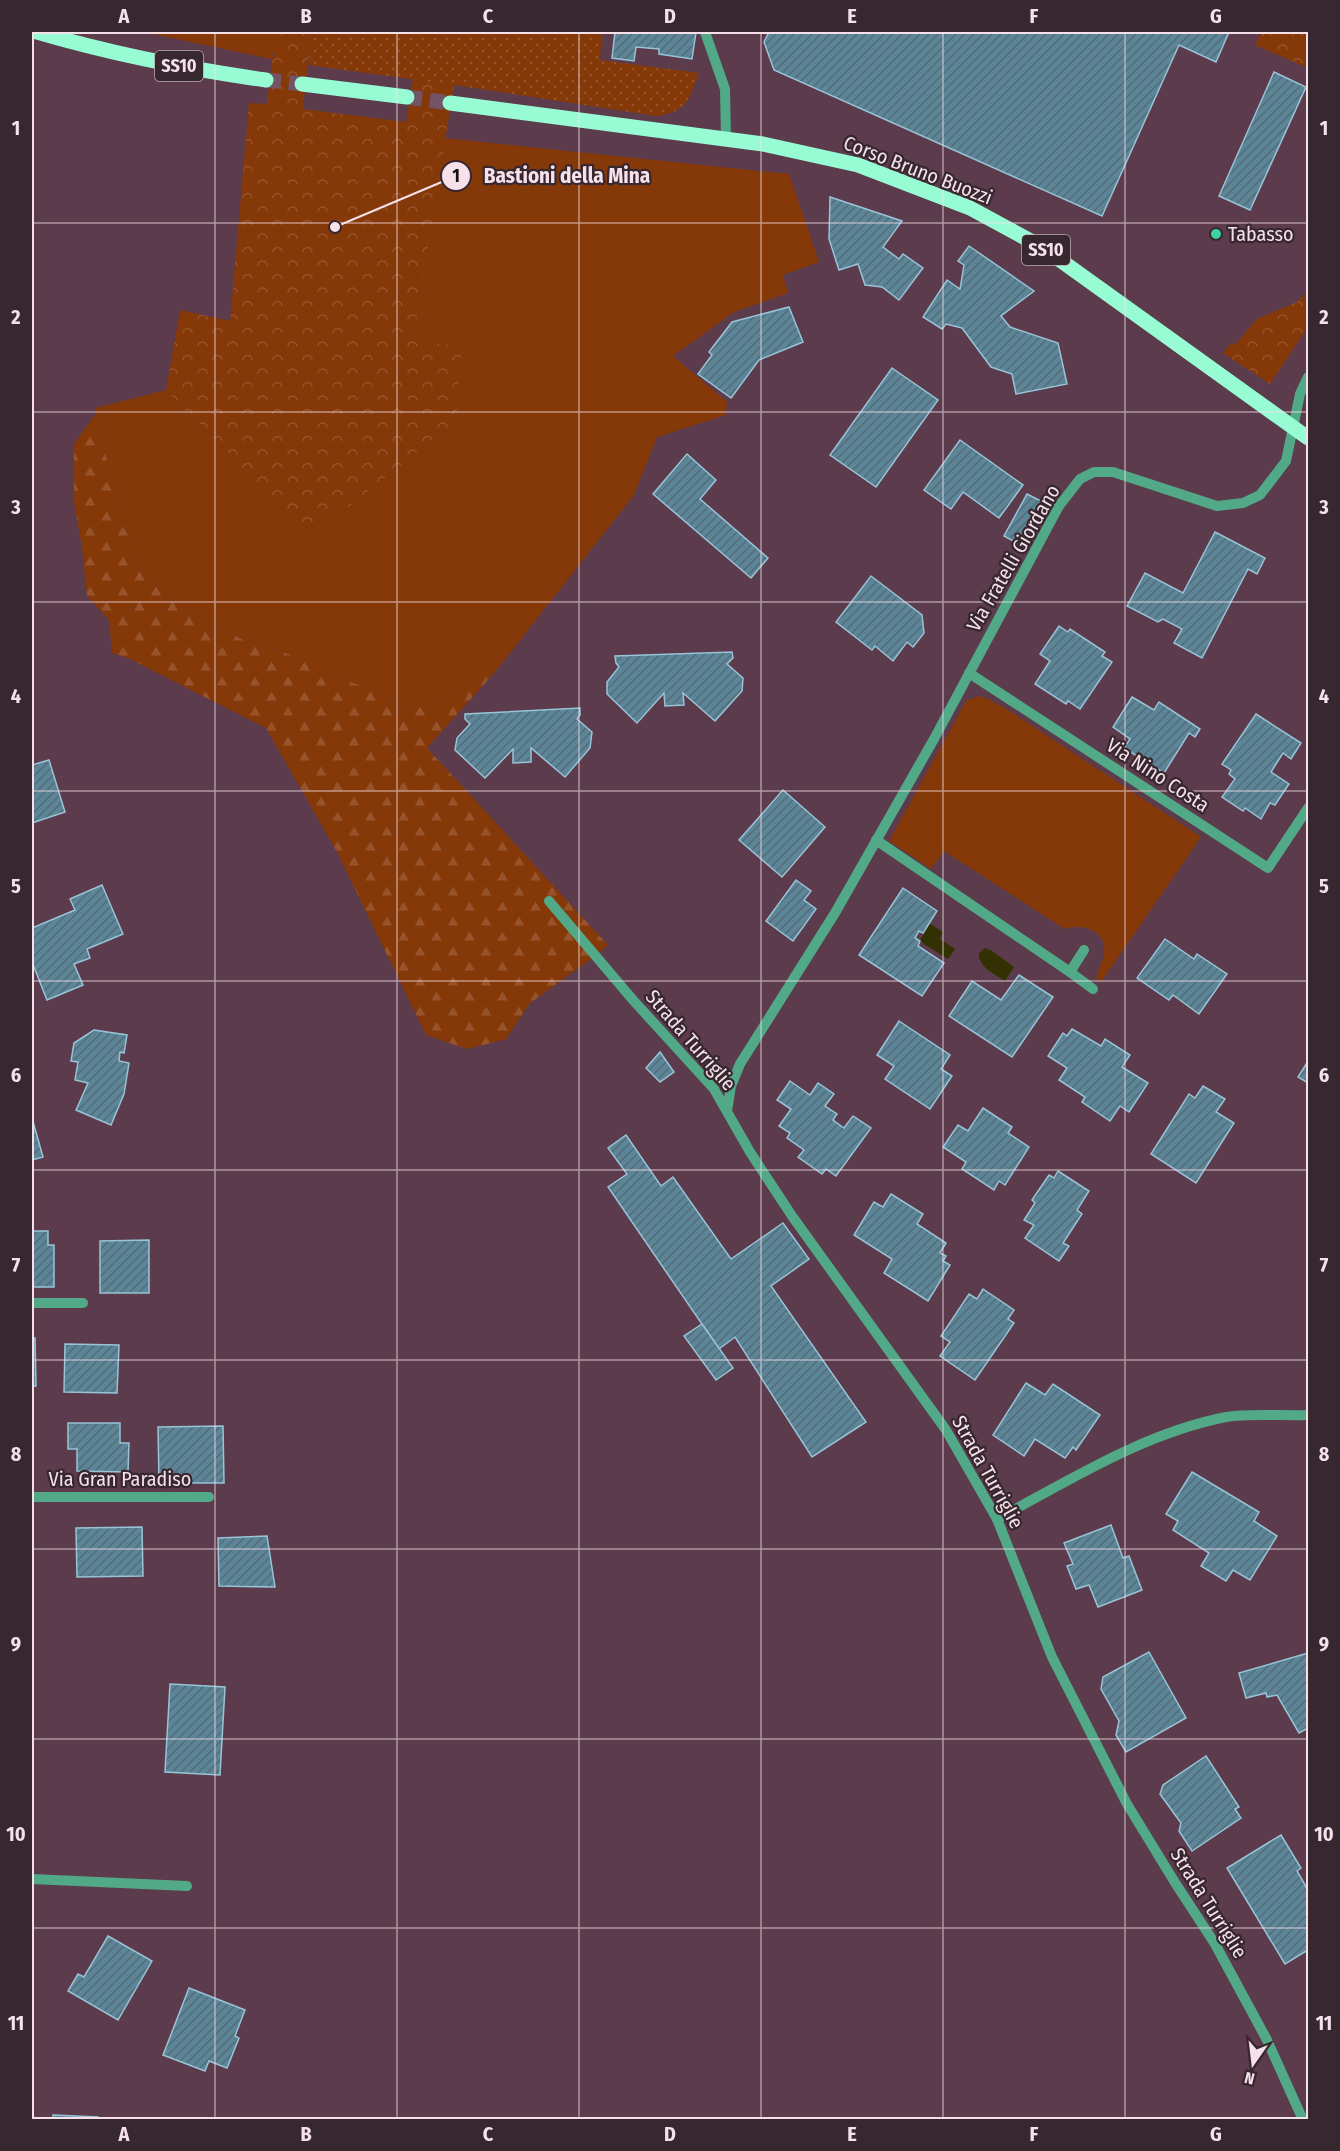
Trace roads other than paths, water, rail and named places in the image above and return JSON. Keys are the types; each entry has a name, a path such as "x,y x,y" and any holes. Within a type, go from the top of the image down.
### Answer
{"main road":[{"name":"SS10","path":"37,32 103,50 215,73 266,80"},
{"path":"302,84 407,97"},
{"name":"Corso Bruno Buozzi","path":"450,103 763,144 858,165 970,208 1042,247 1308,438"}],"street":[{"path":"705,32 725,89 726,138"},
{"name":"Via Fratelli Giordano","path":"727,1111 731,1086 741,1064 835,913 934,739 1059,506 1080,479 1094,472 1113,472 1217,506 1243,504 1260,495 1286,461 1300,394 1308,377"},
{"name":"Via Nino Costa","path":"969,673 1268,868 1308,808"},
{"path":"876,840 1093,989"},
{"name":"Strada Turriglie","path":"549,901 633,1000 714,1089 792,1216 946,1430 997,1519 1048,1647 1127,1804 1215,1944 1267,2040 1303,2120"},
{"path":"1070,972 1084,950"},
{"path":"32,1303 82,1303"},
{"path":"997,1519 1110,1458 1170,1432 1228,1417 1308,1415"},
{"name":"Via Gran Paradiso","path":"32,1497 209,1497"},
{"path":"32,1879 187,1886"}],"tunnel":[{"path":"266,80 302,84"},
{"path":"407,97 450,103"}],"place":[{"name":"Bastioni della Mina","path":"335,227"},
{"name":"Tabasso","path":"1216,234"}]}
